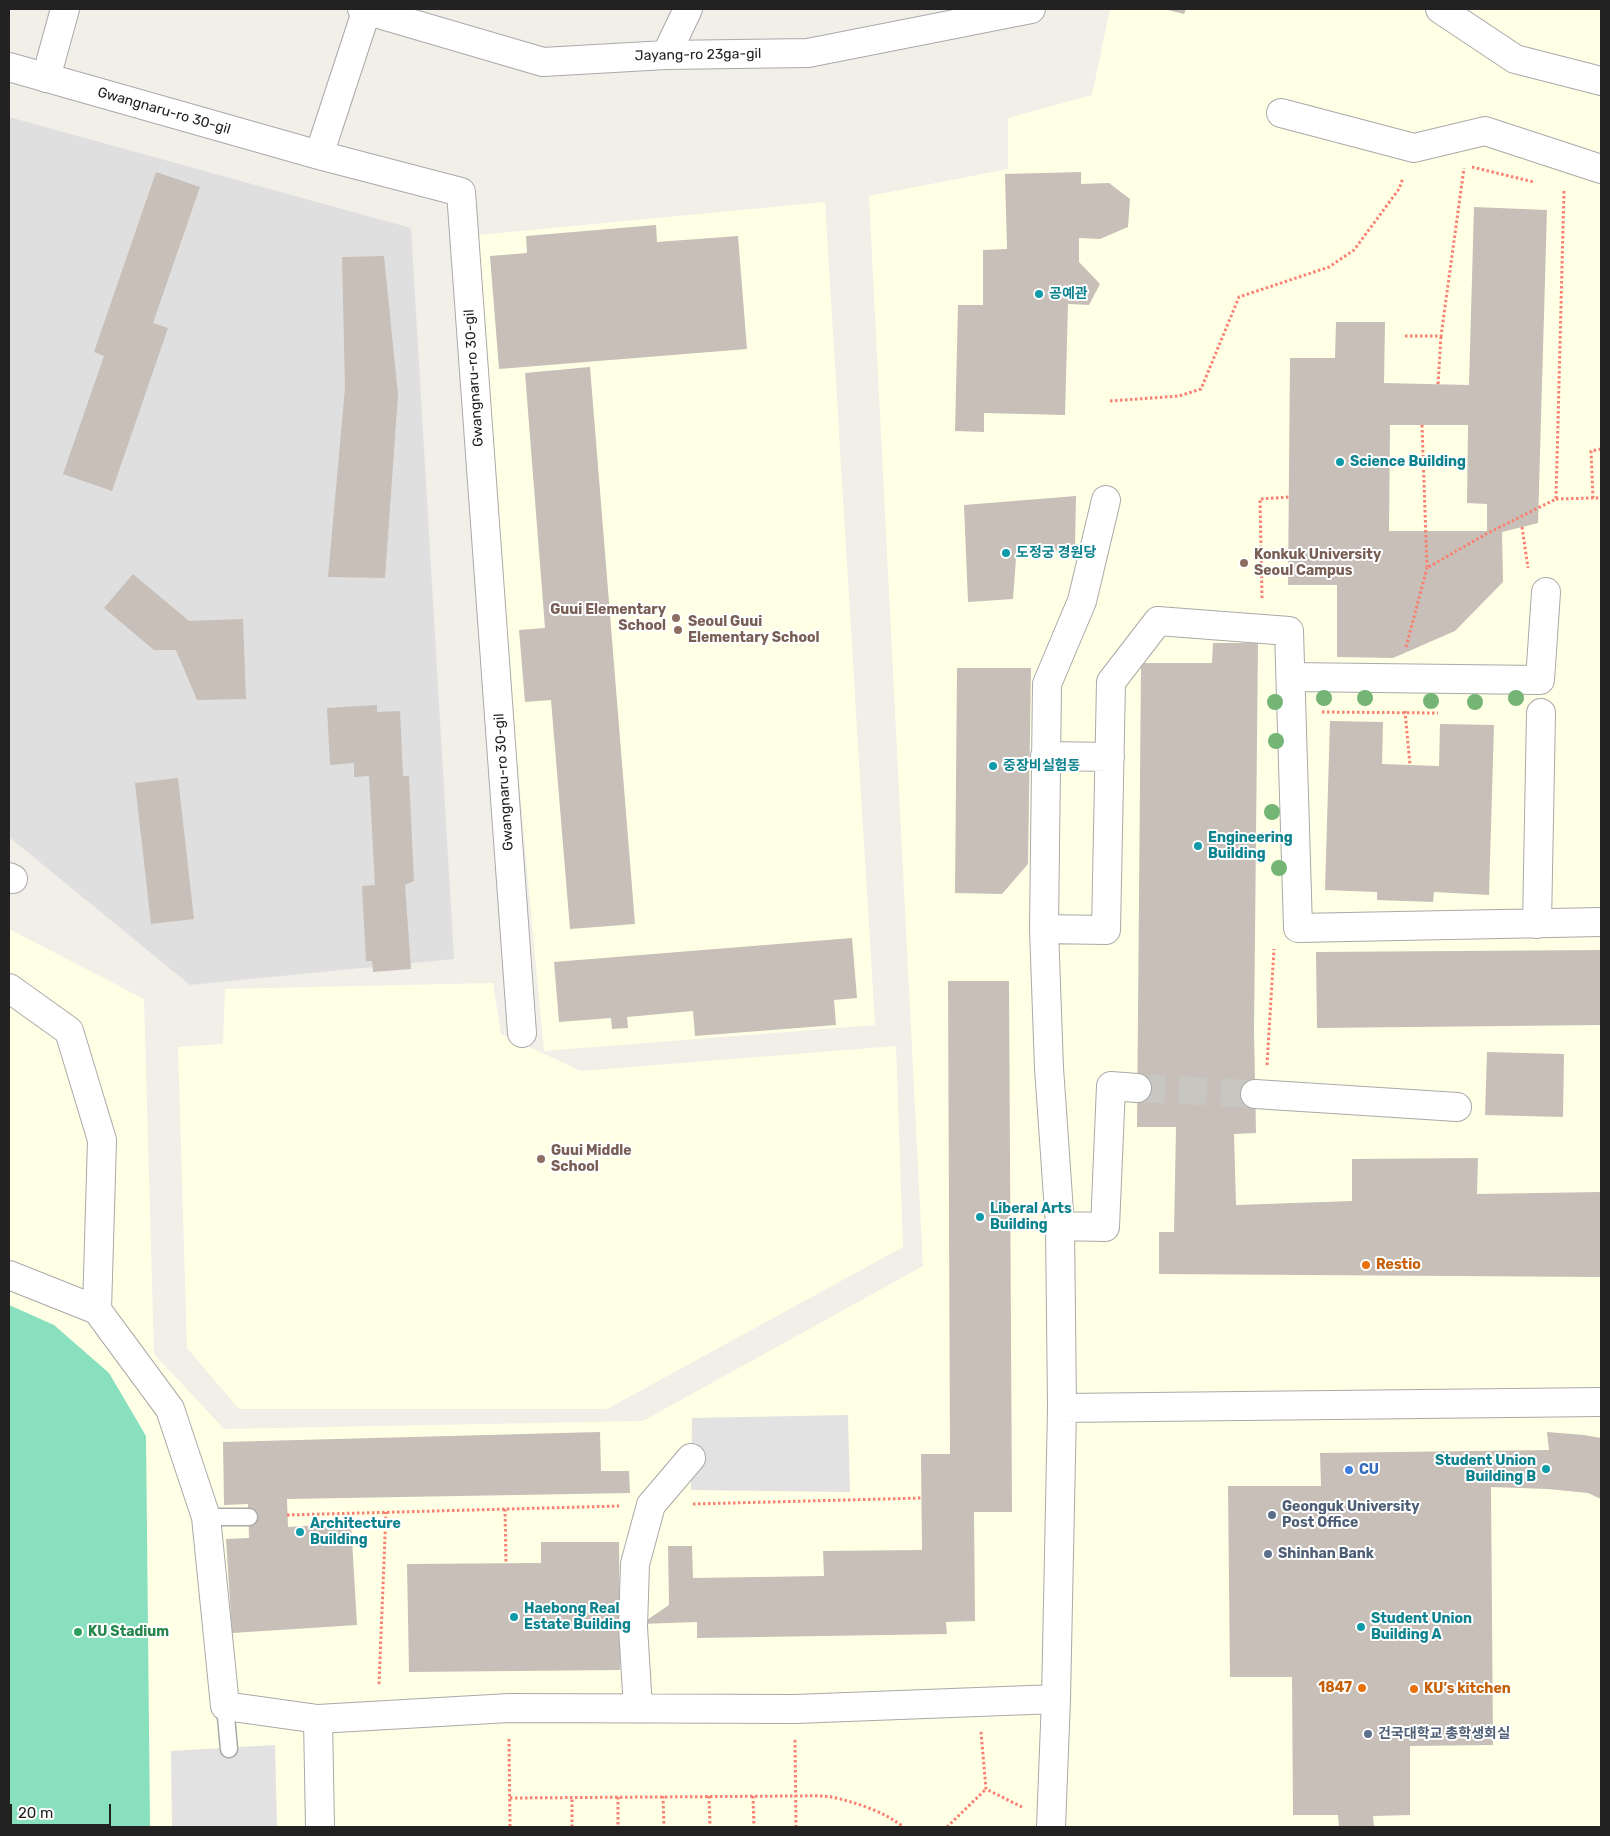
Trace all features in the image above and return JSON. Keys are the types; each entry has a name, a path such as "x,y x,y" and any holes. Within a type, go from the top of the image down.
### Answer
{"street":[{"path":"46,78 65,9"},
{"path":"319,155 366,9"},
{"name":"Jayang-ro 23ga-gil","path":"366,9 543,62 666,55 808,53 1031,9"},
{"path":"666,55 688,9"},
{"path":"1440,9 1515,59 1601,81"},
{"name":"Gwangnaru-ro 30-gil","path":"9,67 319,155 461,192 522,1032"},
{"path":"1281,113 1414,148 1485,131 1601,169"},
{"path":"1051,1824 1056,1699 1062,1408 1060,1226 1049,1068 1044,929 1047,684 1082,601 1106,500"},
{"path":"1291,677 1540,680 1546,592"},
{"path":"1044,929 1106,930 1111,682 1158,621 1290,631 1298,928 1601,922"},
{"path":"1537,924 1541,713"},
{"path":"1046,756 1110,757"},
{"path":"9,988 69,1031 102,1140 97,1310"},
{"path":"1060,1226 1105,1227 1111,1086 1137,1088"},
{"path":"1260,1095 1457,1107"},
{"path":"9,1275 97,1310 170,1409 206,1517 226,1706 318,1719 509,1708 795,1709 1056,1699"},
{"path":"1062,1408 1601,1402"},
{"path":"638,1708 627,1563 651,1505 691,1458"},
{"path":"318,1719 320,1827"}],"lane":[{"path":"206,1517 249,1517"},
{"path":"226,1706 228,1749"}],"path":[{"path":"1110,401 1179,396 1201,389 1239,297 1329,267 1354,250 1399,189 1414,148"},
{"path":"1438,384 1441,336 1464,165 1537,183"},
{"path":"1555,188 1564,190 1556,499"},
{"path":"1405,336 1441,336"},
{"path":"1398,678 1427,568 1422,425"},
{"path":"1593,498 1592,450 1601,449"},
{"path":"1262,601 1260,499 1289,498"},
{"path":"1427,568 1486,534 1556,499 1601,498"},
{"path":"1406,713 1410,766"},
{"path":"1260,1095 1274,936 1298,928"},
{"path":"287,1515 922,1498"},
{"path":"505,1509 506,1563"},
{"path":"377,1716 386,1512"},
{"path":"979,1702 986,1789"},
{"path":"509,1708 510,1827"},
{"path":"795,1709 796,1827"},
{"path":"986,1789 1051,1824"},
{"path":"947,1827 986,1789"},
{"path":"510,1798 663,1796 830,1797 866,1808 903,1827"},
{"path":"663,1796 664,1827"},
{"path":"709,1796 710,1827"},
{"path":"753,1796 754,1827"},
{"path":"572,1797 572,1827"},
{"path":"618,1797 618,1827"}],"shaded area":[{"name":"Konkuk University Seoul Campus","path":"1110,9 1601,9 1601,1827 9,1827 9,929 144,999 154,1354 224,1429 643,1421 923,1266 869,196 1008,169 1008,118 1092,95"},
{"path":"9,117 411,228 454,959 190,985 9,837"},
{"name":"Guui Elementary School","path":"825,202 875,1025 544,1051 468,236"},
{"name":"Guui Middle School","path":"493,983 501,1034 581,1071 896,1046 903,1247 607,1409 239,1409 187,1348 178,1047 223,1044 225,989"},
{"path":"848,1415 850,1492 691,1490 692,1418"},
{"path":"275,1745 277,1827 172,1827 171,1751"}],"green space":[{"name":"KU Stadium","path":"9,1305 54,1325 109,1373 146,1436 150,1827 9,1827"}],"building":[{"path":"1168,9 1186,9 1184,14"},
{"path":"156,172 200,187 153,323 168,328 112,491 63,474 104,356 94,352"},
{"name":"공예관","path":"1081,172 1081,184 1109,183 1130,199 1128,227 1100,239 1079,238 1079,262 1100,284 1089,305 1068,304 1065,415 984,413 984,432 955,431 958,305 983,305 983,250 1007,249 1005,174"},
{"name":"Science Building","path":"1474,207 1547,210 1538,523 1502,532 1503,582 1455,631 1393,658 1337,657 1337,585 1288,585 1290,358 1335,358 1336,322 1385,322 1384,383 1469,385","holes":["1390,425 1468,425 1467,503 1487,504 1487,531 1389,531"]},
{"path":"656,225 657,242 738,236 747,349 499,369 490,256 527,253 526,236"},
{"path":"384,256 398,395 385,578 328,577 345,388 342,257"},
{"path":"590,367 635,924 570,929 551,700 525,702 519,630 545,628 525,373"},
{"name":"도정궁 경원당","path":"1076,496 1075,549 1016,558 1013,599 968,602 964,505"},
{"path":"133,574 189,621 243,619 246,699 197,700 176,650 154,650 104,608"},
{"name":"Engineering Building","path":"1213,643 1258,643 1254,1030 1256,1133 1234,1134 1236,1205 1352,1201 1352,1159 1478,1158 1477,1194 1601,1192 1601,1277 1159,1274 1159,1232 1174,1232 1176,1127 1137,1127 1141,663 1212,663"},
{"name":"중장비실험동","path":"957,668 1031,668 1028,864 1002,894 955,893"},
{"path":"377,705 377,712 400,711 403,776 409,776 414,881 405,885 411,969 373,972 372,961 366,961 362,886 375,885 369,776 354,777 354,763 330,765 327,708"},
{"path":"1330,721 1383,722 1382,764 1439,766 1440,724 1494,725 1489,895 1434,892 1433,902 1377,900 1377,892 1325,890"},
{"path":"178,778 194,919 151,924 135,783"},
{"path":"852,938 857,998 834,1000 836,1025 695,1036 693,1011 627,1017 628,1028 612,1029 611,1018 559,1022 554,962"},
{"path":"1601,950 1601,1025 1317,1028 1316,952"},
{"name":"Liberal Arts Building","path":"948,981 1009,981 1012,1512 974,1512 975,1621 946,1622 947,1634 697,1638 697,1622 641,1624 669,1605 668,1546 692,1546 693,1578 824,1576 823,1551 922,1550 921,1454 950,1454"},
{"path":"1487,1052 1564,1054 1563,1117 1485,1115"},
{"name":"Architecture Building","path":"600,1432 601,1471 629,1471 630,1493 287,1499 288,1527 351,1523 357,1625 232,1633 226,1539 249,1538 248,1504 224,1505 223,1442"},
{"name":"Student Union Building A","path":"1547,1432 1601,1438 1601,1499 1588,1493 1548,1489 1491,1487 1493,1745 1410,1746 1410,1815 1373,1816 1374,1827 1339,1827 1338,1815 1293,1815 1292,1677 1230,1677 1228,1486 1321,1486 1320,1453 1549,1450"},
{"name":"Haebong Real Estate Building","path":"541,1542 619,1542 620,1670 409,1672 407,1564 541,1563"}],"tunnel":[{"path":"1137,1088 1255,1094"}],"place":[{"name":"공예관","path":"1039,294"},
{"name":"Science Building","path":"1340,462"},
{"name":"도정궁 경원당","path":"1006,553"},
{"name":"Konkuk University Seoul Campus","path":"1244,563"},
{"name":"Guui Elementary School","path":"676,618"},
{"name":"Seoul Guui Elementary School","path":"678,630"},
{"name":"중장비실험동","path":"993,766"},
{"name":"Engineering Building","path":"1198,846"},
{"name":"Guui Middle School","path":"541,1159"},
{"name":"Liberal Arts Building","path":"980,1217"},
{"name":"Restio","path":"1366,1265"},
{"name":"Student Union Building B","path":"1546,1469"},
{"name":"CU","path":"1349,1470"},
{"name":"Geonguk University Post Office","path":"1272,1515"},
{"name":"Architecture Building","path":"300,1532"},
{"name":"Shinhan Bank","path":"1268,1554"},
{"name":"Haebong Real Estate Building","path":"514,1617"},
{"name":"Student Union Building A","path":"1361,1627"},
{"name":"KU Stadium","path":"78,1632"},
{"name":"1847","path":"1362,1688"},
{"name":"KU’s kitchen","path":"1414,1689"},
{"name":"건국대학교 총학생회실","path":"1368,1734"}]}
